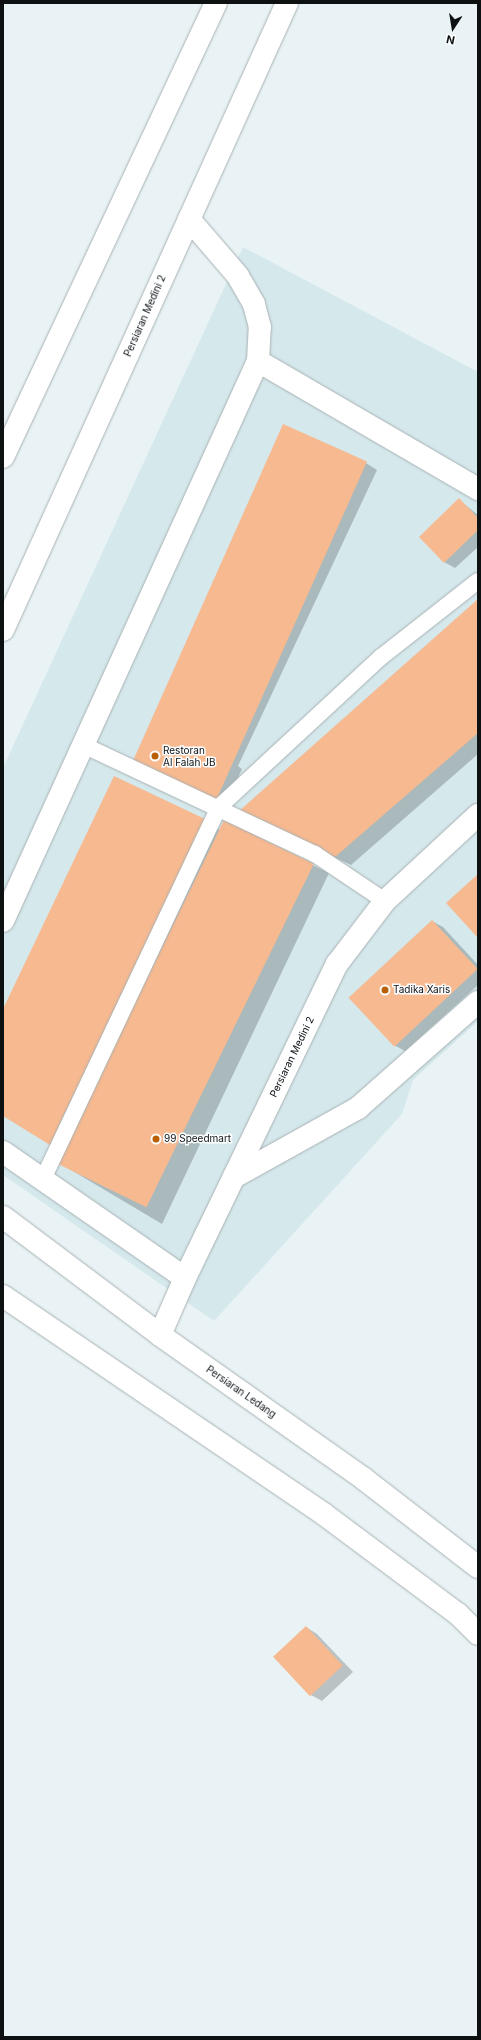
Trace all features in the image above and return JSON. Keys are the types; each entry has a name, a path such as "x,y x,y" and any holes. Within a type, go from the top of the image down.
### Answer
{"street":[{"path":"3,458 216,3"},
{"name":"Persiaran Medini 2","path":"3,630 287,3"},
{"path":"3,921 85,746 258,361 260,327 254,304 238,276 189,219"},
{"path":"258,361 450,471 478,489"},
{"name":"Persiaran Medini 2","path":"160,1335 185,1278 337,964 385,901 478,815"},
{"path":"234,1177 358,1108 478,1002"},
{"path":"3,1152 185,1278"},
{"name":"Persiaran Ledang","path":"3,1217 160,1335 364,1480 478,1567"},
{"path":"3,1296 325,1515 458,1614 478,1634"}],"lane":[{"path":"43,1179 218,808 381,657 478,581"},
{"path":"85,746 315,854 385,901"}],"shaded area":[{"path":"243,247 478,372 478,1021 413,1080 402,1114 214,1321 3,1175 3,768"}],"building":[{"path":"283,424 367,461 216,801 132,764"},
{"path":"459,498 478,518 478,530 444,563 419,537"},
{"path":"478,599 478,733 335,857 238,812"},
{"path":"114,776 205,819 50,1145 3,1116 3,1009"},
{"path":"224,820 314,864 146,1207 57,1163"},
{"path":"478,874 478,938 446,903"},
{"path":"432,920 478,969 394,1047 349,998"},
{"path":"306,1626 343,1665 310,1696 273,1657"}],"place":[{"name":"Restoran Al Falah JB","path":"155,756"},
{"name":"Tadika Xaris","path":"385,990"},
{"name":"99 Speedmart","path":"156,1139"}]}
